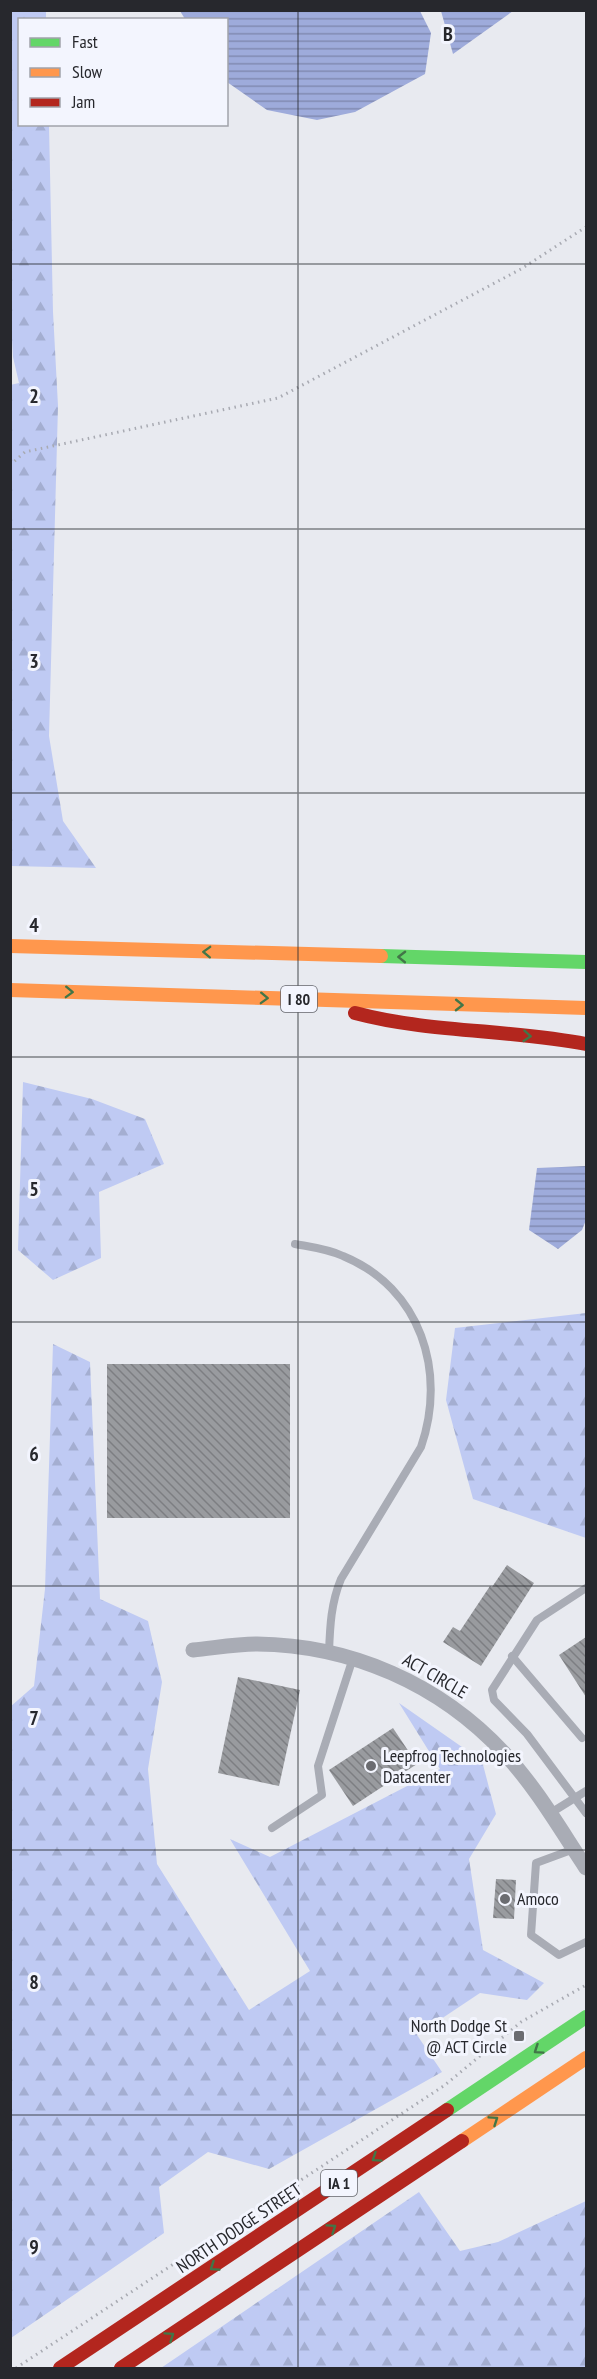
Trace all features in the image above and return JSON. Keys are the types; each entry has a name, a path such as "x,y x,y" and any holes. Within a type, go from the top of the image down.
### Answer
{"main road":[{"path":"10,946 586,962"},
{"path":"542,961 586,954"},
{"name":"I 80","path":"10,990 586,1008"},
{"path":"305,999 393,1023 555,1038 586,1044"},
{"name":"NORTH DODGE STREET","path":"60,2368 586,2017"},
{"name":"IA 1","path":"121,2368 586,2058"}],"street":[{"name":"ACT CIRCLE","path":"193,1650 255,1644 287,1645 329,1652 395,1673 426,1689 454,1708 506,1754 586,1868"}],"lane":[{"path":"295,1244 320,1248 344,1256 362,1265 388,1286 412,1315 423,1338 430,1362 432,1388 428,1428 418,1454 341,1579 334,1596 330,1617 329,1652"},
{"path":"586,1588 537,1620 492,1690 494,1700 527,1734 586,1813"},
{"path":"512,1656 585,1739"},
{"path":"272,1828 322,1795 318,1766 353,1658"},
{"path":"549,1814 586,1791"},
{"path":"574,1849 536,1863 531,1935 559,1955 586,1942"}],"path":[{"path":"10,465 25,452 278,398 520,269 586,228"},
{"path":"16,2368 445,2085 521,2022 586,1985"}],"green space":[{"path":"46,10 46,18 18,18 18,126 49,126 53,312 58,406 49,736 63,821 96,868 11,866 10,385 19,383 13,357 10,303 10,11"},
{"path":"23,1082 92,1099 145,1119 164,1164 99,1192 101,1258 53,1280 18,1250"},
{"path":"586,1313 586,1538 473,1499 446,1400 455,1328"},
{"path":"53,1344 90,1362 100,1599 148,1621 162,1682 148,1769 157,1864 249,2010 310,1971 230,1839 270,1857 440,1769 399,1703 482,1761 496,1814 469,1859 483,1950 544,1983 527,2000 480,1993 417,2035 442,2072 269,2169 208,2152 159,2187 164,2233 11,2338 10,1707 34,1686 45,1589"},
{"path":"419,2192 460,2251 498,2242 586,2201 586,2368 161,2368"}],"shaded area":[{"path":"441,10 513,11 453,54"},
{"path":"180,11 420,11 431,33 425,74 355,112 317,120 267,110 228,83 228,18 184,18"},
{"path":"586,1166 586,1220 582,1230 558,1249 529,1230 537,1168"}],"building":[{"path":"107,1364 290,1364 290,1518 107,1518"},
{"path":"507,1565 534,1583 481,1666 443,1642 453,1627 460,1631"},
{"path":"586,1637 586,1697 559,1655"},
{"path":"238,1677 300,1690 279,1786 218,1773"},
{"path":"393,1728 417,1764 353,1806 329,1770"},
{"name":"Amoco","path":"496,1879 516,1880 514,1919 493,1918"}],"traffic: fast":[{"path":"381,956 586,962"},
{"path":"447,2110 586,2017"}],"traffic: slow":[{"path":"10,946 381,956"},
{"path":"10,990 586,1008"},
{"path":"462,2141 586,2058"}],"traffic: jam":[{"path":"355,1013 441,1028 586,1044"},
{"path":"60,2368 447,2110"},
{"path":"121,2368 462,2141"}],"place":[{"name":"Leepfrog Technologies Datacenter","path":"371,1766"},
{"name":"Amoco","path":"505,1899"},
{"name":"North Dodge St @ ACT Circle","path":"519,2036"}]}
